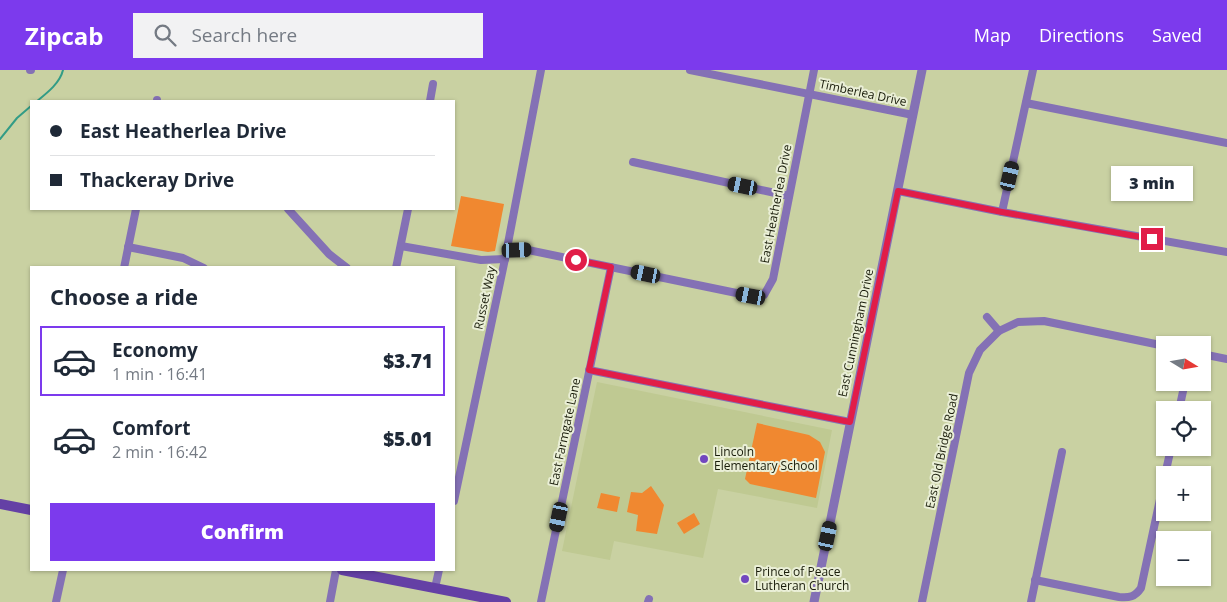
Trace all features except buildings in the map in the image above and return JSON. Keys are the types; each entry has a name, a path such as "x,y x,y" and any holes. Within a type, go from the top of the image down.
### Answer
{"main road":[{"path":"0,504 30,510"},
{"path":"347,571 506,602"}],"street":[{"name":"Russet Way","path":"455,495 541,70"},
{"name":"Timberlea Drive","path":"690,70 913,115"},
{"name":"East Heatherlea Drive","path":"401,246 481,260 528,250 751,296 764,295 772,279 814,70"},
{"name":"East Cunningham Drive","path":"814,602 922,70"},
{"path":"1002,212 1033,70"},
{"path":"430,100 433,84"},
{"path":"1026,103 1227,143"},
{"path":"633,162 789,196"},
{"path":"898,191 1002,212 1227,252"},
{"path":"124,266 136,210"},
{"path":"289,210 329,254 344,266"},
{"path":"396,266 408,210"},
{"path":"128,247 183,258 200,266"},
{"name":"East Farmgate Lane","path":"540,602 611,267"},
{"path":"988,317 999,332"},
{"name":"East Old Bridge Road","path":"922,602 969,373 980,350 999,332 1018,322 1044,321 1156,344"},
{"path":"1211,356 1227,359"},
{"path":"589,370 850,422"},
{"path":"1030,602 1062,452"},
{"path":"1035,580 1128,598 1141,588 1156,518"},
{"path":"56,602 63,571"},
{"path":"330,602 336,571"},
{"path":"435,588 439,571"}],"shaded area":[{"path":"461,196 504,204 495,251 488,252 451,246"},
{"name":"Lincoln Elementary School","path":"597,382 832,430 817,508 718,489 703,558 614,541 610,560 562,551"},
{"path":"757,423 809,435 820,442 825,452 816,498 750,484 745,479"},
{"path":"651,486 664,505 657,534 636,531 638,515 627,512 631,492 642,493"},
{"path":"601,493 620,497 617,512 597,508"},
{"path":"694,513 700,524 684,534 677,523"}],"waterway":[{"path":"38,100 56,83 63,70"},
{"path":"0,139 17,118 30,107"}],"place":[{"name":"Lincoln Elementary School","path":"704,459"},
{"name":"Prince of Peace Lutheran Church","path":"745,579"}],"route":[{"path":"576,260 611,267 589,370 850,422 898,191 1152,239"}]}
